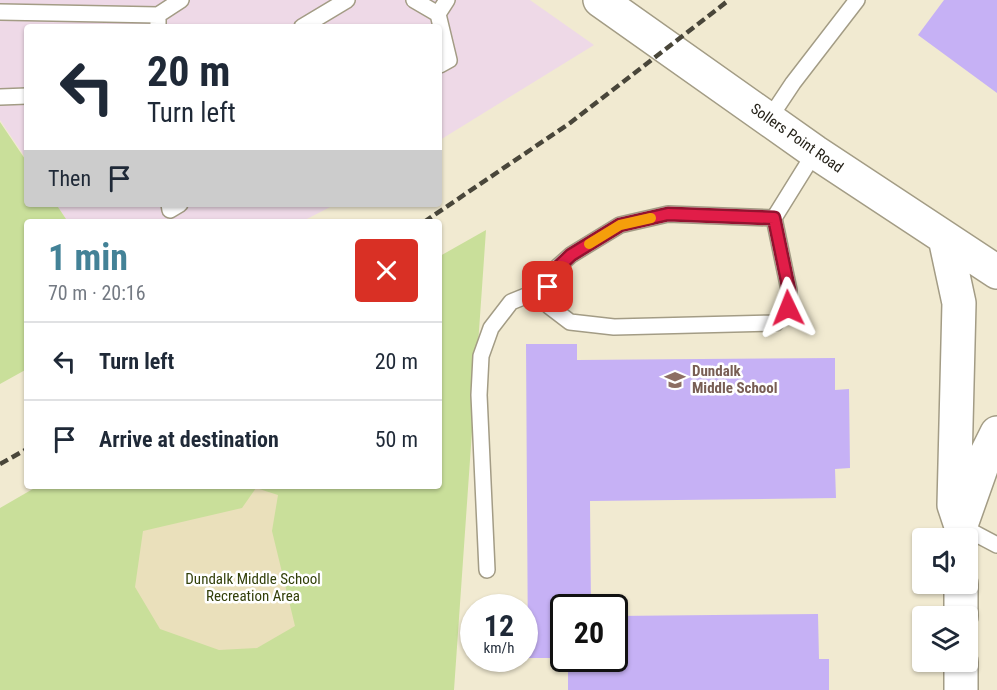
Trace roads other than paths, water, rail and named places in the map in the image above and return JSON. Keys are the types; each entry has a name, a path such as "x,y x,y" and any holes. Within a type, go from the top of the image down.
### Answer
{"street":[{"name":"Sollers Point Road","path":"600,0 815,152 997,272"},
{"path":"945,238 959,303 954,505 960,528"},
{"path":"962,528 985,457 997,432"},
{"path":"961,672 961,690"}],"lane":[{"path":"0,12 158,21 181,0"},
{"path":"307,24 347,0"},
{"path":"414,0 438,14"},
{"path":"440,24 438,14 447,0"},
{"path":"769,119 793,83 856,0"},
{"path":"442,31 449,60 442,64"},
{"path":"0,97 24,96"},
{"path":"774,218 668,214 620,225 571,255 554,271 548,287 549,306 570,322 614,327 776,323 788,308 789,290 774,218 815,152"},
{"path":"488,570 478,395 481,356 491,328 511,302 548,287"},
{"path":"978,538 997,545"}],"railway":[{"path":"428,219 570,123 729,0"},
{"path":"0,464 24,451"}],"place":[{"name":"Dundalk Middle School","path":"675,380"}],"park label":[{"name":"Dundalk Middle School Recreation Area","path":"253,588"}]}
